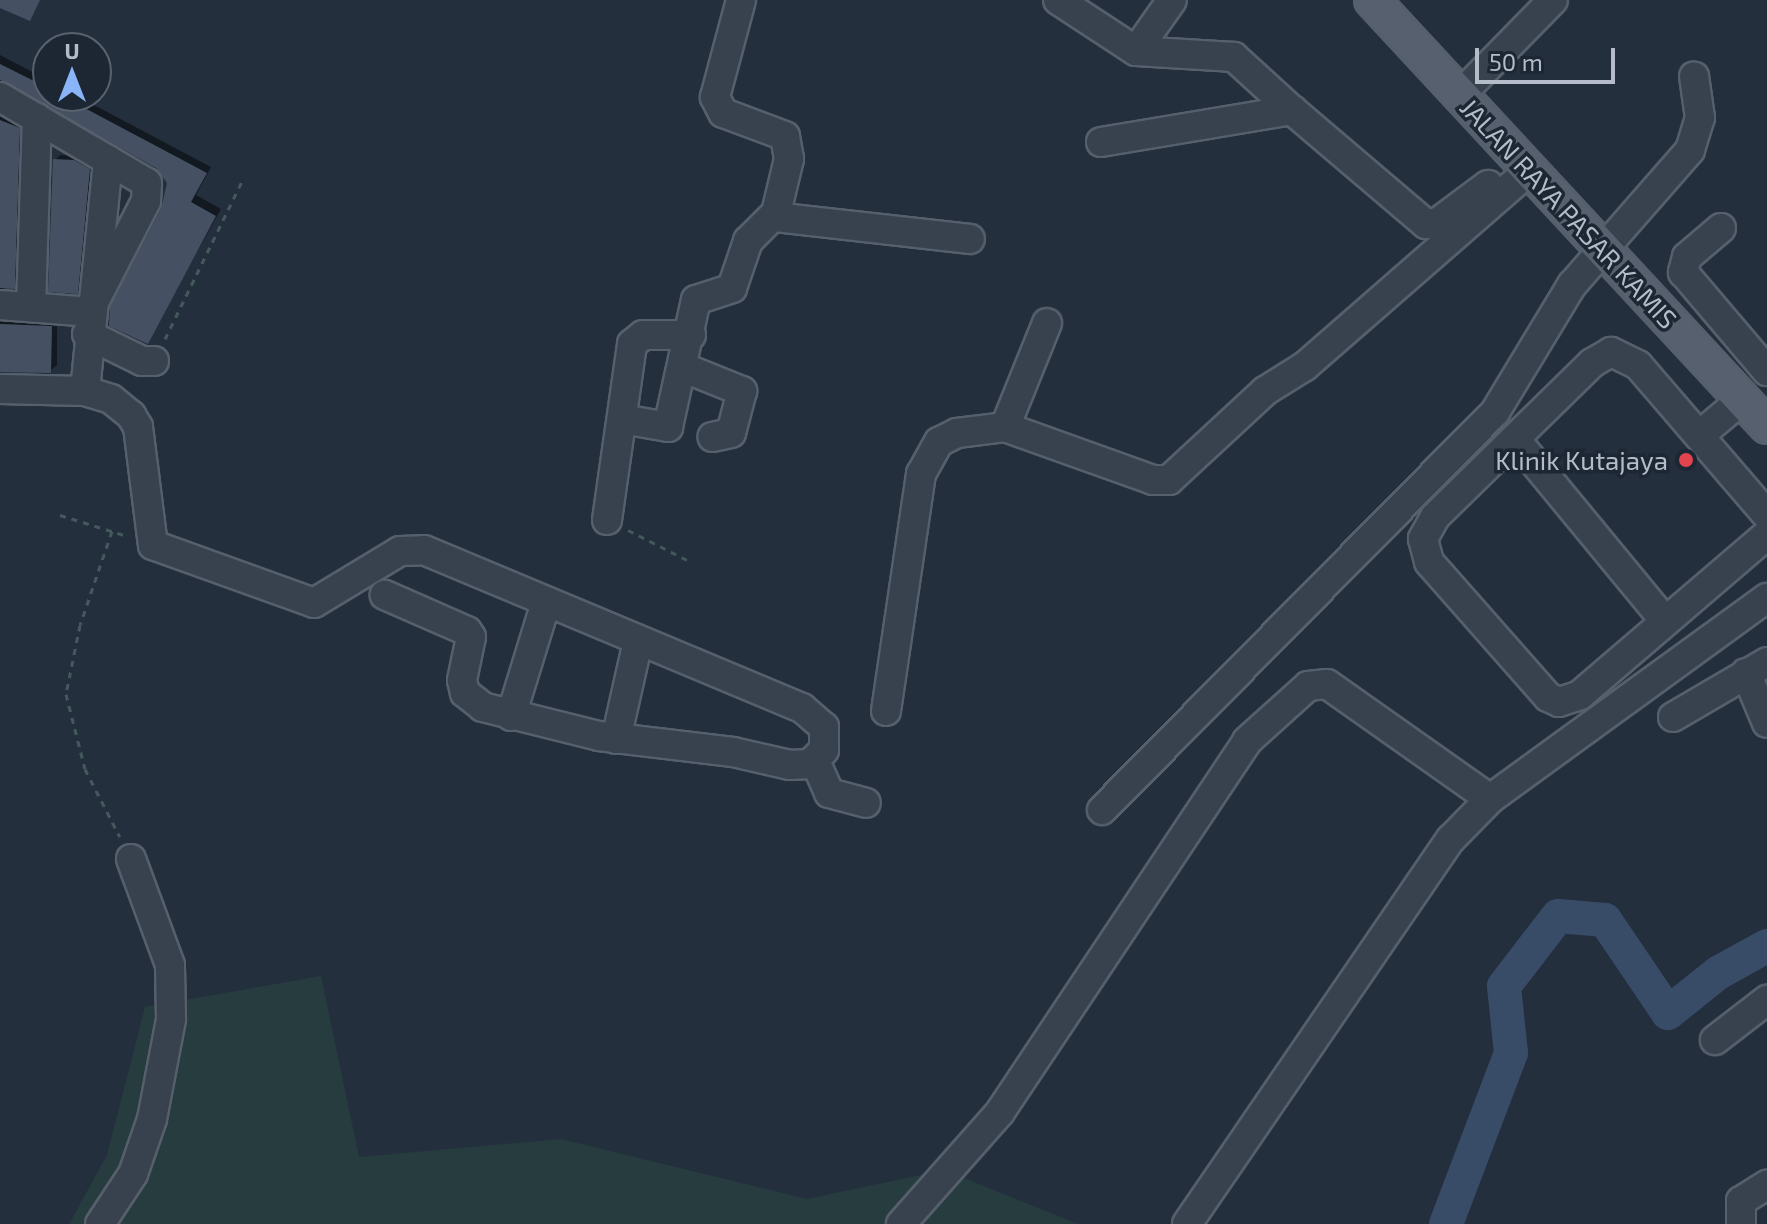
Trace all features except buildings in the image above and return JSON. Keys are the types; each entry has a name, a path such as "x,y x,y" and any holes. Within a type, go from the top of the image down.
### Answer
{"main road":[{"name":"JALAN RAYA PASAR KAMIS","path":"1372,0 1523,168 1606,248 1767,426"}],"street":[{"path":"622,419 668,427 691,335 696,300 732,288 748,241 774,217 789,159 785,136 723,113 715,97 741,0"},
{"path":"1058,0 1136,51 1234,57 1426,224 1437,223 1523,168"},
{"path":"1136,51 1172,0"},
{"path":"1459,96 1553,0"},
{"path":"1102,810 1495,412 1572,285 1690,150 1700,118 1694,76"},
{"path":"0,97 145,180 148,196 91,317"},
{"path":"1101,142 1292,110"},
{"path":"31,307 37,118"},
{"path":"85,391 108,160"},
{"path":"886,711 921,474 928,454 957,433 1005,427 1153,480 1169,480 1265,391 1340,337 1523,168"},
{"path":"774,217 970,239"},
{"path":"1721,228 1687,257 1683,272 1767,371"},
{"path":"0,305 91,317 142,361 154,361"},
{"path":"1005,427 1047,323"},
{"path":"607,520 635,340 691,335"},
{"path":"1767,515 1701,434 1638,365 1618,352 1592,363 1426,527 1423,549 1429,562 1548,697 1559,702 1580,695 1767,535"},
{"path":"682,367 742,391 731,433 712,437"},
{"path":"0,389 85,391 122,406 138,427 153,545 314,603 400,551 416,548 802,708 819,720 826,735 824,750 815,761 790,765 733,752 616,739 483,707 465,693 467,631 385,595"},
{"path":"1701,434 1744,398"},
{"path":"1515,439 1664,620"},
{"path":"1187,1224 1428,871 1490,799 1767,598"},
{"path":"511,716 546,602"},
{"path":"616,739 638,641"},
{"path":"1673,717 1757,667 1767,723"},
{"path":"901,1224 1000,1112 1247,741 1308,686 1327,684 1490,799"},
{"path":"815,761 829,793 866,803"},
{"path":"100,1224 133,1174 152,1119 171,1019 170,965 131,859"},
{"path":"1715,1040 1767,1000"},
{"path":"1741,1224 1741,1201 1767,1185"}],"path":[{"path":"154,361 242,181"},
{"path":"60,515 153,545"},
{"path":"607,520 689,561"},
{"path":"112,531 80,625 66,694 85,769 131,859"}],"green space":[{"path":"321,976 359,1157 561,1139 807,1199 944,1170 1078,1224 69,1224 107,1155 145,1007"}],"waterway":[{"path":"1446,1224 1511,1053 1504,986 1558,916 1605,920 1668,1013 1718,973 1767,946"}],"place":[{"name":"Klinik Kutajaya","path":"1686,460"}]}
